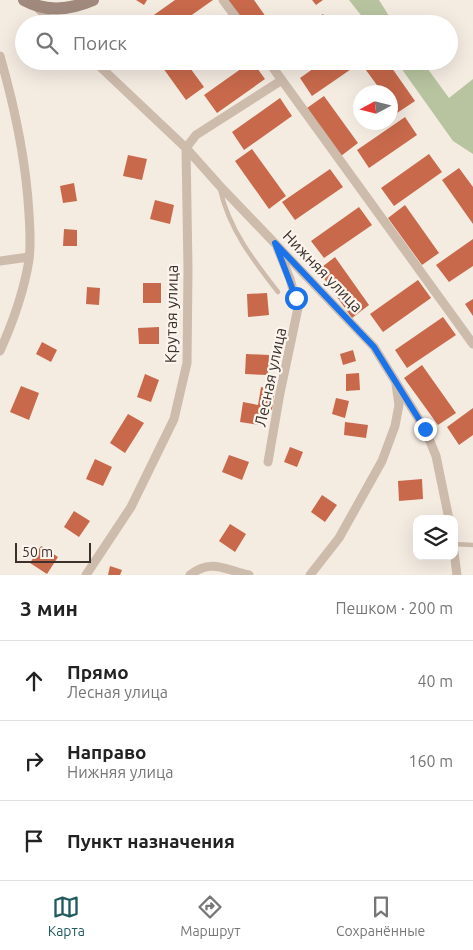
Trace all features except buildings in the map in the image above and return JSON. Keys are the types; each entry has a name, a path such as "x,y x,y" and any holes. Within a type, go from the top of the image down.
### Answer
{"street":[{"path":"30,3 55,9 79,6 93,0"},
{"path":"223,0 234,15"},
{"path":"30,3 44,15"},
{"path":"0,56 13,102 27,178 30,226 29,257 25,279 0,351"},
{"name":"Нижняя улица","path":"104,70 186,148 219,186 374,347 425,429 436,456 448,515"},
{"path":"275,70 473,344"},
{"path":"186,148 196,135 282,80"},
{"name":"Крутая улица","path":"86,575 131,507 174,419 187,362 186,148"},
{"name":"Лесная улица","path":"268,462 298,308 290,279 275,243"},
{"path":"0,261 29,257"},
{"path":"310,575 338,538 382,461 395,426 399,406 396,381"},
{"path":"455,560 457,575"},
{"path":"190,575 199,568 214,566 249,575"}],"lane":[{"path":"219,186 224,207 238,236 278,292"},
{"path":"458,544 473,545"}],"green space":[{"path":"349,0 379,0 388,15 361,15"},
{"path":"402,70 429,70 449,98 473,79 473,154 453,141"}],"route":[{"path":"296,298 275,243 374,347 425,429"}]}
